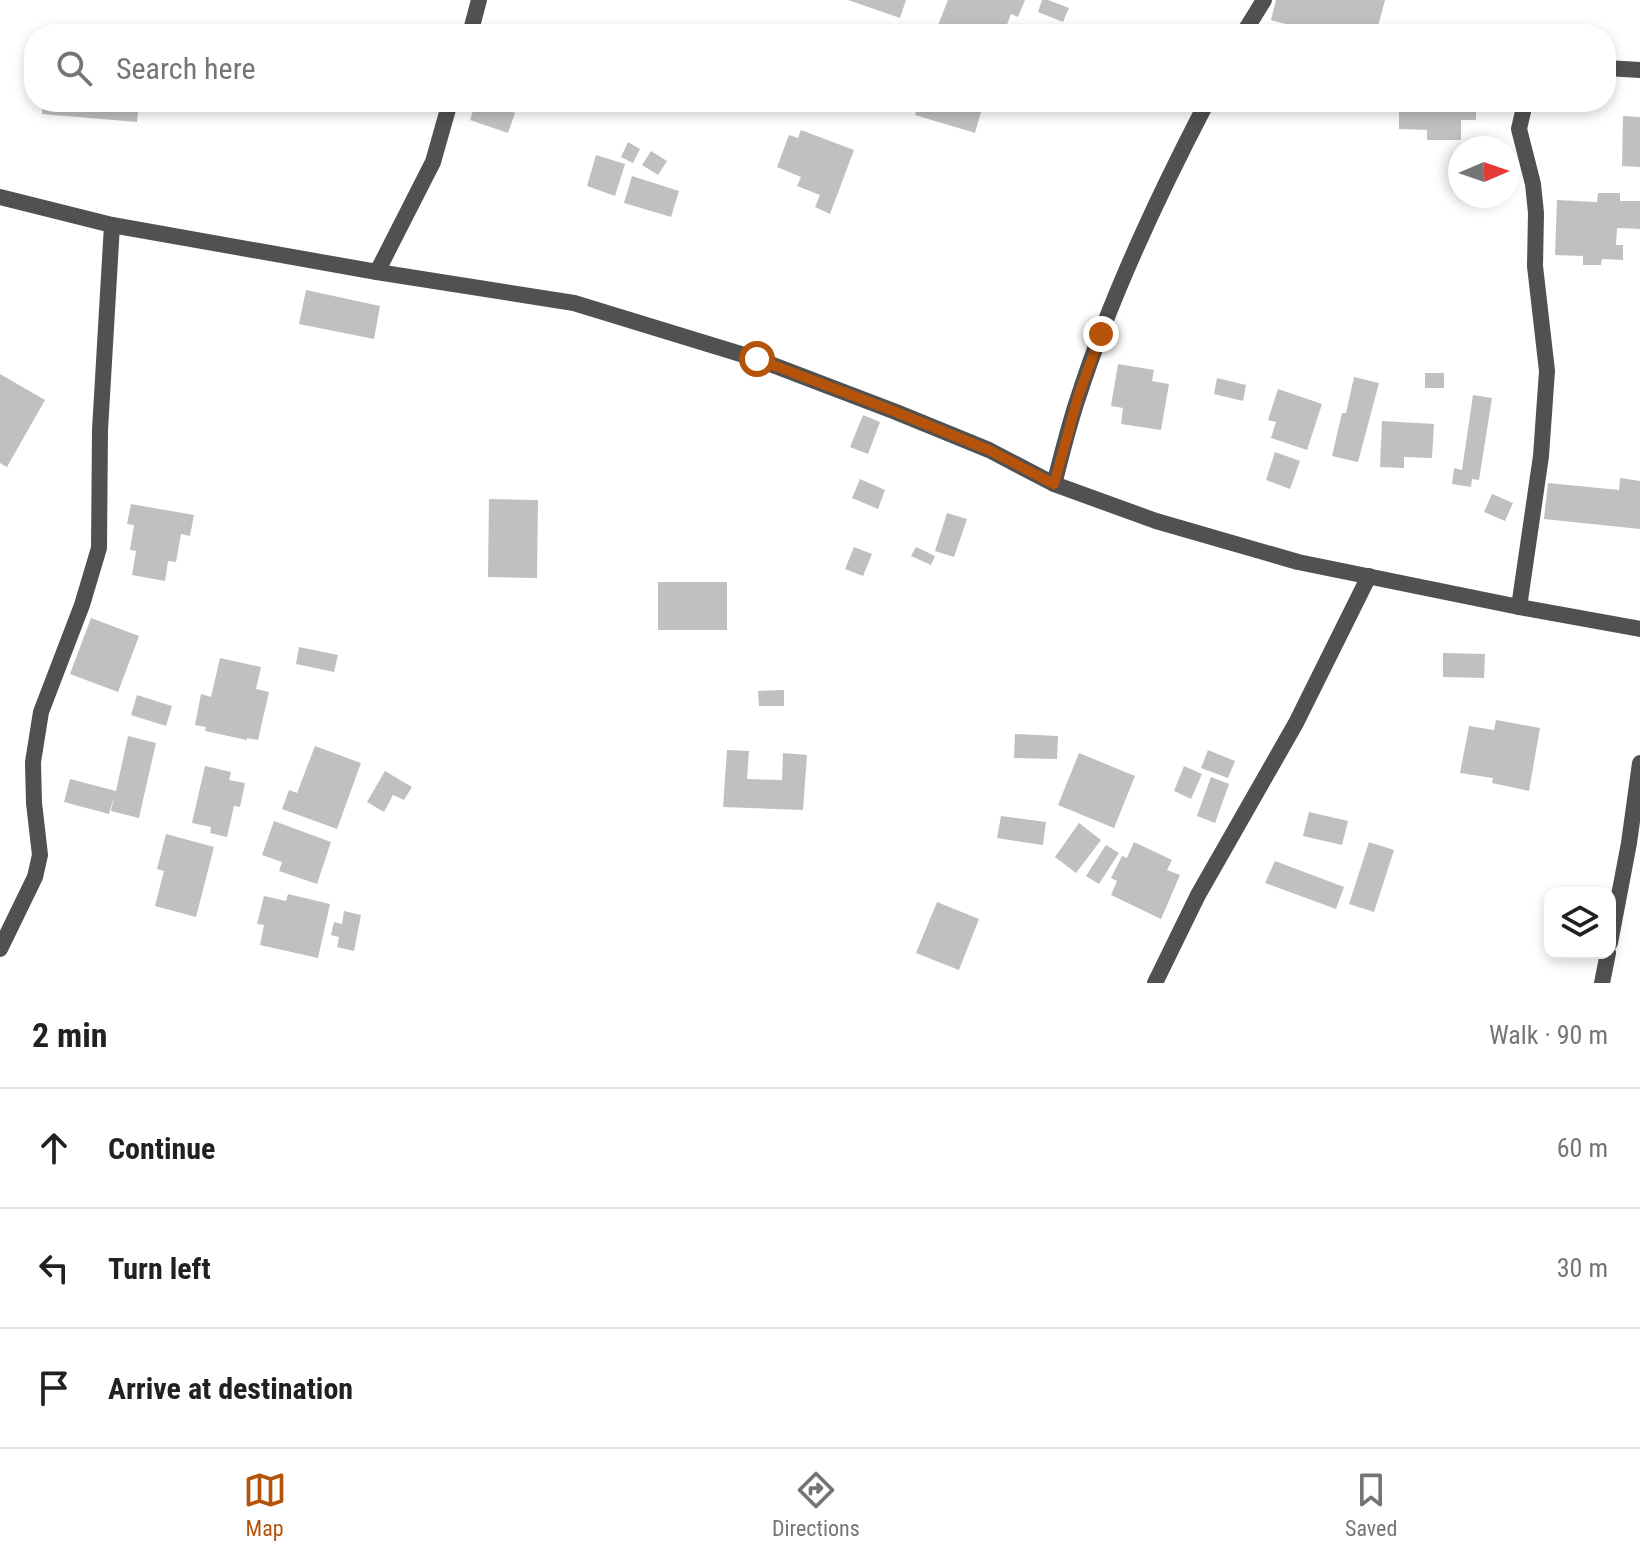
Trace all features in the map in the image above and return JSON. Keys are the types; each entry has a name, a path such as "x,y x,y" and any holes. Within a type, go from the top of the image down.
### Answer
{"street":[{"path":"473,24 479,0"},
{"path":"1249,24 1264,0"},
{"path":"1616,69 1640,70"},
{"path":"377,272 433,162 447,112"},
{"path":"1054,484 1078,397 1101,334 1146,228 1202,112"},
{"path":"1519,607 1541,456 1547,371 1535,266 1533,184 1519,129 1523,112"},
{"path":"0,197 112,225 574,303 757,359 976,445 1054,484 1156,521 1298,562 1640,629"},
{"path":"0,949 35,877 40,855 33,762 41,712 82,605 99,548 100,430 112,225"},
{"path":"1155,983 1198,895 1296,723 1369,576"},
{"path":"1616,911 1640,763"},
{"path":"1602,983 1607,959"}],"building":[{"path":"848,0 906,0 900,18"},
{"path":"948,0 1025,0 1018,17 1011,14 1007,24 938,24"},
{"path":"1042,0 1069,8 1063,22 1038,12"},
{"path":"1276,0 1385,0 1379,24 1286,24 1271,20"},
{"path":"42,112 138,112 137,122"},
{"path":"473,112 515,113 508,133 470,120"},
{"path":"916,112 981,112 975,133 915,115"},
{"path":"1399,112 1476,112 1476,120 1461,120 1461,136 1448,136 1448,140 1427,140 1427,130 1399,129"},
{"path":"1623,116 1640,117 1640,167 1622,166"},
{"path":"801,130 854,150 830,214 815,207 820,195 797,186 801,177 777,167 789,135 798,138"},
{"path":"628,142 640,149 633,163 621,157"},
{"path":"651,151 667,161 658,175 642,165"},
{"path":"596,155 625,164 615,196 587,186"},
{"path":"632,176 679,191 671,217 624,203"},
{"path":"1598,193 1620,193 1620,201 1640,201 1640,229 1617,228 1616,245 1623,245 1623,260 1602,259 1601,265 1583,265 1583,256 1555,255 1557,200 1597,202"},
{"path":"306,290 380,306 374,339 299,324"},
{"path":"1118,364 1154,370 1152,381 1169,384 1161,430 1121,424 1123,408 1111,406"},
{"path":"1425,373 1444,373 1444,388 1425,388"},
{"path":"0,374 45,400 7,467 0,463"},
{"path":"1354,377 1379,383 1358,462 1332,456"},
{"path":"1217,378 1246,385 1243,401 1214,394"},
{"path":"1278,389 1322,404 1307,450 1271,438 1276,422 1268,420"},
{"path":"1473,395 1492,398 1479,480 1472,479 1471,487 1452,484 1454,468 1462,470"},
{"path":"863,415 880,422 868,454 850,447"},
{"path":"1382,421 1434,424 1432,458 1404,457 1404,468 1380,467"},
{"path":"1275,452 1300,461 1290,489 1266,480"},
{"path":"1620,478 1640,481 1640,529 1544,519 1548,483 1619,490"},
{"path":"860,479 885,490 878,509 852,498"},
{"path":"1492,494 1513,503 1505,521 1484,512"},
{"path":"489,499 538,500 537,578 488,577"},
{"path":"131,504 194,515 190,536 181,534 176,562 168,561 165,581 132,575 136,551 130,550 134,525 127,524"},
{"path":"947,513 967,519 954,557 935,551"},
{"path":"854,547 872,554 863,576 845,569"},
{"path":"916,547 935,556 931,565 911,556"},
{"path":"658,582 727,582 727,630 658,630"},
{"path":"91,618 139,636 118,692 70,674"},
{"path":"299,647 338,655 334,672 296,664"},
{"path":"1443,653 1485,654 1484,678 1443,677"},
{"path":"220,658 261,667 256,689 269,692 258,740 205,731 206,727 195,725 201,694 211,697"},
{"path":"784,690 784,706 759,706 758,691"},
{"path":"137,695 172,706 166,726 131,715"},
{"path":"1496,720 1540,728 1529,791 1492,783 1493,778 1460,773 1469,726 1494,730"},
{"path":"1015,734 1058,736 1057,759 1014,758"},
{"path":"128,736 156,743 139,818 111,811 114,797 109,814 64,802 70,779 116,791"},
{"path":"315,746 361,763 337,829 282,809 289,790 297,793"},
{"path":"727,750 749,751 747,779 782,780 783,753 807,755 803,810 723,807"},
{"path":"1208,750 1235,761 1228,778 1201,768"},
{"path":"1079,753 1135,776 1114,828 1058,805"},
{"path":"205,766 231,772 229,780 245,783 240,807 234,806 227,837 210,833 211,827 192,823"},
{"path":"1184,766 1202,774 1191,799 1174,791"},
{"path":"385,771 412,787 404,800 393,795 384,812 367,802"},
{"path":"1211,777 1229,784 1215,823 1197,816"},
{"path":"1309,812 1348,821 1342,845 1303,836"},
{"path":"1001,816 1046,822 1043,845 997,838"},
{"path":"274,821 331,842 317,884 279,871 282,862 262,855"},
{"path":"1079,823 1101,840 1076,873 1055,857"},
{"path":"166,834 214,847 196,917 155,906 164,871 157,869"},
{"path":"1134,842 1172,860 1167,870 1180,875 1161,919 1111,895 1117,881 1111,878 1122,856 1127,858"},
{"path":"1369,842 1394,850 1374,912 1349,904"},
{"path":"1106,845 1119,853 1099,884 1086,876"},
{"path":"1275,861 1344,887 1336,909 1265,883"},
{"path":"288,894 330,904 318,958 260,945 264,925 257,924 264,896 286,901"},
{"path":"937,902 979,919 959,970 916,953"},
{"path":"344,911 361,915 354,951 337,947 339,937 331,935 334,922 342,924"}],"route":[{"path":"757,359 989,450 1054,484 1078,397 1101,334"}]}
